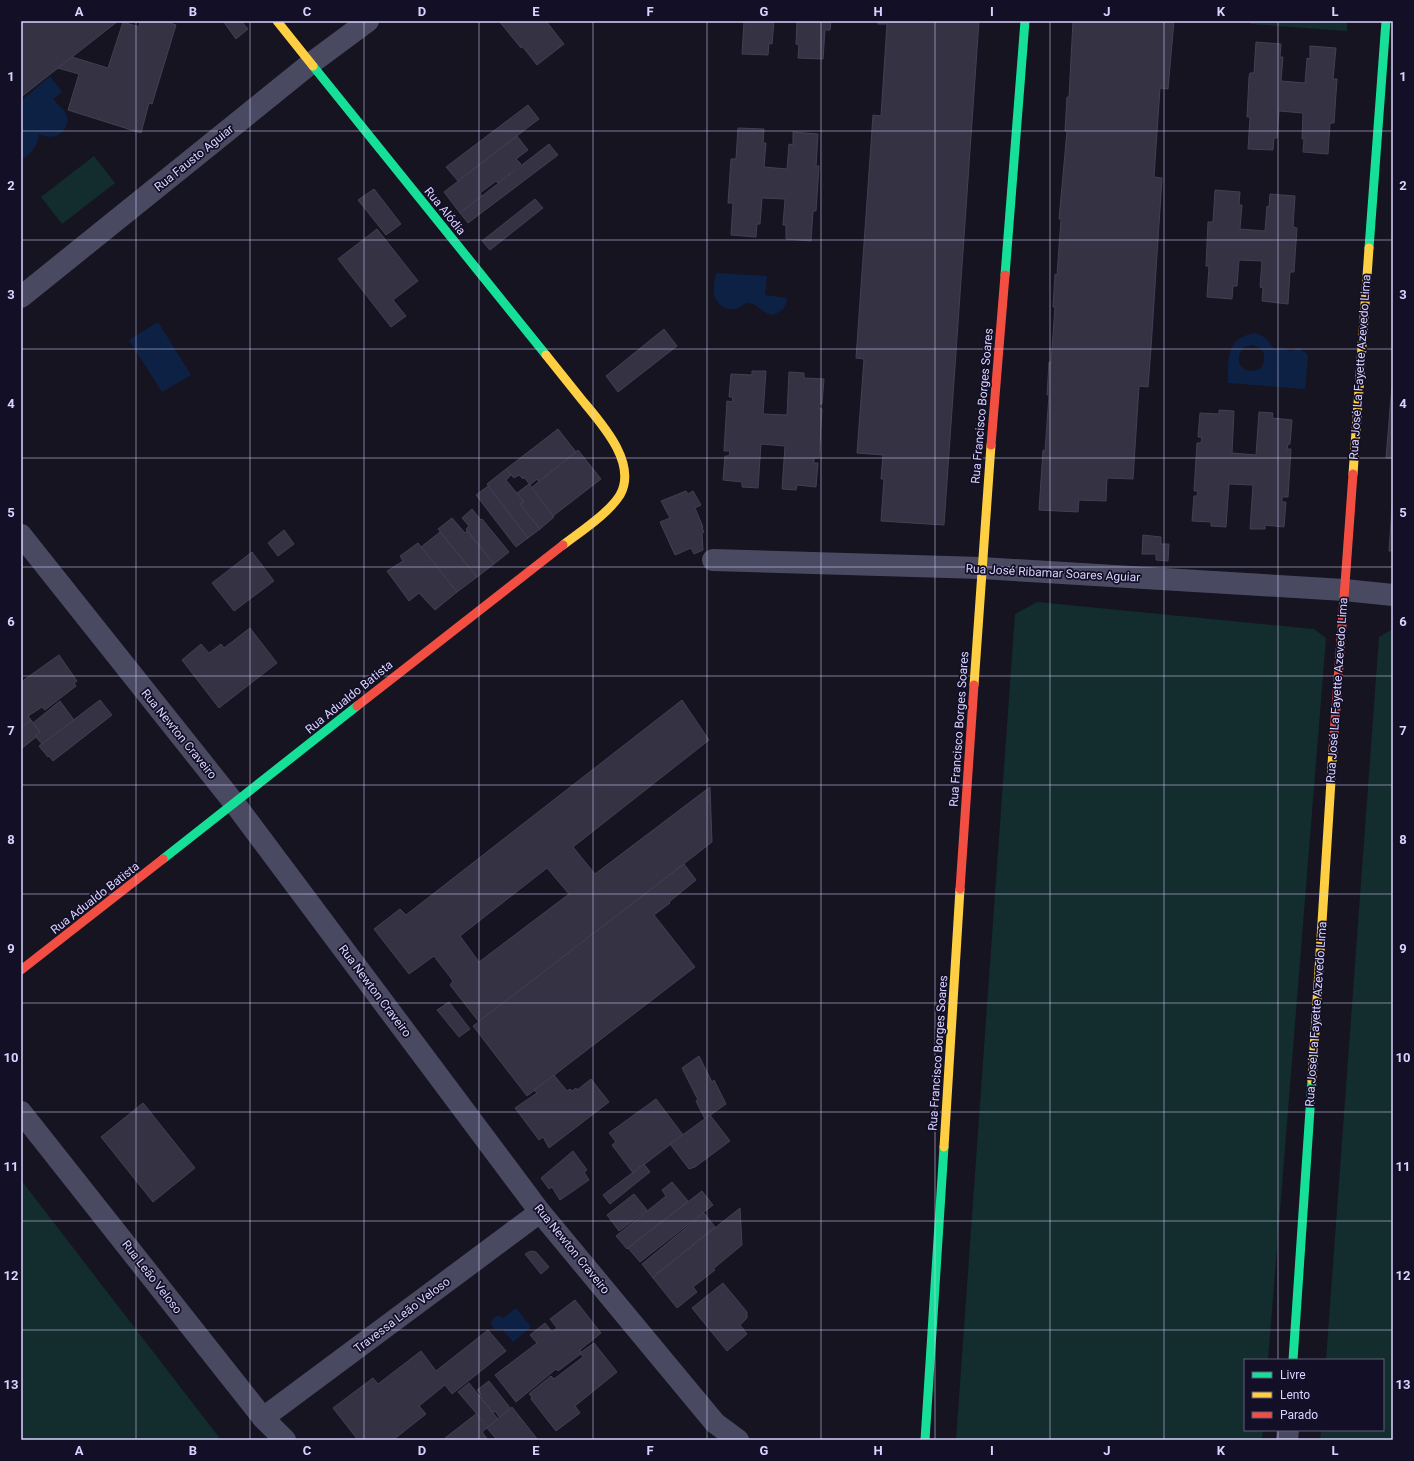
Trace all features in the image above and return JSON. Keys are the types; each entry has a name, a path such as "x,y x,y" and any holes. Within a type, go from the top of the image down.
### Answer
{"street":[{"name":"Rua Alódia","path":"276,21 595,415"},
{"name":"Rua Fausto Aguiar","path":"21,298 310,64 368,21"},
{"name":"Rua Francisco Borges Soares","path":"925,1440 981,568 1025,21"},
{"name":"Rua José La Fayette Azevedo Lima","path":"1293,1359 1344,590 1386,21"},
{"name":"Rua Adualdo Batista","path":"21,970 235,804 404,668 603,514 621,495 626,477 621,457 608,433 595,415"},
{"name":"Rua Newton Craveiro","path":"21,535 235,804 540,1212 715,1424 738,1440"},
{"name":"Rua José Ribamar Soares Aguiar","path":"712,560 981,568 1344,590 1393,595"},
{"name":"Rua Leão Veloso","path":"21,1112 281,1439"},
{"name":"Travessa Leão Veloso","path":"263,1418 540,1212"}],"green space":[{"path":"1250,21 1347,21 1347,31 1250,24"},
{"path":"94,156 115,183 62,224 41,197"},
{"path":"1037,602 1314,629 1326,638 1268,1359 1244,1359 1244,1431 1263,1431 1262,1440 956,1440 1015,614"},
{"path":"1393,629 1393,1440 1320,1440 1321,1431 1384,1431 1384,1359 1326,1359 1379,637"},
{"path":"21,1180 221,1440 21,1440"}],"water":[{"path":"50,76 62,92 53,99 66,114 68,121 66,127 61,133 53,137 39,134 33,149 21,160 21,101"},
{"path":"716,273 767,276 765,295 787,298 786,304 781,310 773,315 766,313 755,305 749,303 735,309 725,308 716,300 714,294"},
{"path":"158,322 191,375 162,392 129,340"},
{"path":"1255,333 1266,339 1274,349 1283,348 1291,351 1298,348 1306,353 1308,357 1305,389 1228,383 1228,365 1231,350 1239,339","holes":["1252,345 1260,348 1264,354 1264,360 1261,368 1255,371 1250,371 1245,369 1239,362 1240,352 1244,347"]},
{"path":"516,1308 531,1327 513,1342 502,1329 494,1329 491,1323 494,1317 499,1316 503,1318"}],"building":[{"path":"21,21 118,21 21,97"},
{"path":"140,21 164,21 176,25 152,104 149,103 141,133 68,110 79,74 58,68 72,57 108,68 123,22 139,27"},
{"path":"223,21 241,21 248,29 236,39"},
{"path":"499,21 546,21 564,44 537,65"},
{"path":"741,21 774,21 772,44 769,43 768,55 742,54 744,22"},
{"path":"797,21 831,21 830,30 825,30 823,59 798,58 799,45 796,44"},
{"path":"878,21 979,21 944,525 881,521 884,479 881,479 883,455 857,453 864,359 856,358 873,115 881,116 887,24 878,24"},
{"path":"1073,21 1174,21 1168,89 1160,88 1154,177 1162,178 1151,348 1148,387 1139,386 1133,479 1107,478 1106,501 1079,500 1078,512 1039,510 1043,450 1045,451 1049,395 1047,395 1049,362 1051,363 1055,307 1053,307 1055,274 1057,275 1061,219 1059,219 1067,131 1065,131 1067,97 1069,97"},
{"path":"1256,42 1281,44 1280,57 1283,57 1281,81 1305,83 1307,58 1310,59 1310,46 1336,48 1333,79 1337,79 1334,123 1330,123 1328,154 1303,152 1303,113 1279,111 1277,138 1274,138 1273,150 1248,149 1250,117 1247,117 1249,77 1250,73 1254,73"},
{"path":"528,105 539,119 458,181 446,167"},
{"path":"738,128 764,129 763,143 766,143 764,167 787,169 789,144 793,145 793,132 818,134 816,166 819,166 816,211 813,211 811,241 786,239 786,225 783,225 785,199 762,198 760,224 757,224 756,237 731,235 733,203 728,203 731,159 736,159"},
{"path":"517,136 528,150 516,159 521,164 498,183 496,181 480,193 482,196 460,213 444,192"},
{"path":"549,144 558,155 468,223 460,213"},
{"path":"374,189 401,224 386,235 358,200"},
{"path":"1215,190 1240,192 1239,205 1242,205 1240,229 1265,231 1267,206 1269,207 1270,194 1295,196 1293,227 1297,228 1294,272 1290,272 1288,304 1262,301 1263,288 1260,287 1262,261 1239,260 1237,286 1233,286 1232,299 1207,297 1209,266 1206,266 1208,222 1213,222"},
{"path":"535,199 543,208 490,250 482,241"},
{"path":"377,229 418,281 393,300 406,316 391,327 338,259"},
{"path":"664,329 677,346 618,392 606,376"},
{"path":"752,371 766,371 763,414 787,415 789,372 804,373 804,378 824,379 822,404 819,404 819,408 822,409 819,458 814,458 814,463 818,463 816,487 797,485 796,490 782,489 785,446 761,444 758,488 742,487 742,482 723,480 725,456 729,456 730,451 724,451 727,401 732,402 733,397 729,397 731,374 752,375"},
{"path":"1392,387 1393,409 1390,409"},
{"path":"1390,409 1393,409 1393,458 1386,458"},
{"path":"1219,410 1234,411 1232,453 1256,455 1259,412 1273,413 1272,418 1292,420 1290,444 1288,444 1287,449 1291,449 1288,497 1282,497 1282,502 1286,502 1284,527 1265,525 1265,529 1250,529 1253,485 1229,484 1226,527 1211,526 1211,522 1192,521 1194,496 1197,496 1198,491 1194,491 1197,443 1201,443 1202,437 1198,437 1200,413 1219,414"},
{"path":"558,429 576,452 539,482 537,479 530,485 524,477 523,479 519,475 514,478 506,469"},
{"path":"578,450 601,479 553,516 531,488"},
{"path":"506,469 511,475 506,480 524,502 520,504 540,529 528,538 487,484"},
{"path":"529,484 554,517 540,529 520,504 524,502 517,493"},
{"path":"488,486 528,538 516,547 476,495"},
{"path":"686,491 688,494 693,491 701,505 695,508 704,532 702,533 703,550 694,554 691,548 675,555 660,522 670,518 661,501"},
{"path":"1393,493 1393,551 1389,551"},
{"path":"472,509 509,552 494,564 466,529 469,526 462,518"},
{"path":"452,518 465,533 467,531 494,564 477,577 438,529"},
{"path":"284,530 294,544 278,556 268,543"},
{"path":"440,532 477,577 457,592 421,547"},
{"path":"1143,535 1161,537 1161,544 1169,544 1168,561 1156,560 1156,554 1142,554"},
{"path":"418,543 457,592 435,610 419,593 409,601 387,571 403,561 400,556"},
{"path":"252,552 274,581 234,611 212,583"},
{"path":"250,628 277,663 219,708 182,660 201,644 209,653 221,644 224,648"},
{"path":"59,655 77,681 74,683 76,686 45,710 42,707 28,716 31,720 21,728 21,682"},
{"path":"100,700 112,715 53,761 49,756 48,757 39,746"},
{"path":"682,700 709,740 573,847 595,874 710,787 712,842 479,1022 450,985 453,981 434,956 409,974 374,929 400,909 406,915","holes":["547,868 569,894 479,962 460,936"]},
{"path":"60,701 74,720 42,744 35,736 40,732 33,723"},
{"path":"31,720 40,732 21,749 21,728"},
{"path":"684,864 696,880 654,915 695,967 527,1096 473,1026"},
{"path":"449,1002 470,1029 459,1037 437,1010"},
{"path":"699,1056 712,1082 714,1080 726,1104 705,1119 696,1101 698,1100 682,1068"},
{"path":"554,1075 567,1091 570,1089 572,1091 576,1088 577,1090 591,1079 609,1102 549,1148 543,1137 539,1140 515,1108 537,1093 534,1090"},
{"path":"656,1099 683,1135 633,1173 612,1145 616,1142 609,1133"},
{"path":"143,1103 195,1168 153,1202 101,1137"},
{"path":"710,1115 730,1141 695,1167 689,1169 670,1144"},
{"path":"573,1151 587,1170 584,1172 589,1180 560,1200 552,1187 549,1189 541,1178"},
{"path":"644,1164 650,1172 610,1204 603,1195"},
{"path":"672,1182 688,1201 627,1249 616,1236 666,1196 662,1190"},
{"path":"702,1191 713,1205 640,1262 628,1248"},
{"path":"634,1194 647,1210 619,1231 607,1215"},
{"path":"740,1208 742,1245 713,1269 715,1270 693,1287 697,1292 677,1308 653,1277"},
{"path":"704,1213 715,1227 657,1273 653,1278 642,1264"},
{"path":"531,1251 536,1252 549,1267 541,1274 525,1254"},
{"path":"723,1283 747,1312 747,1318 740,1325 747,1334 727,1351 692,1308"},
{"path":"575,1300 601,1333 580,1350 582,1353 558,1371 556,1369 516,1402 495,1375 537,1343 530,1335 545,1323 552,1332 557,1328 550,1319"},
{"path":"488,1330 506,1351 452,1394 445,1385 419,1406 426,1414 393,1440 358,1440 333,1408 373,1378 378,1384 421,1351 436,1371"},
{"path":"594,1343 617,1372 575,1406 580,1413 556,1431 531,1399 532,1397 529,1394 551,1376 554,1379 583,1357 580,1353"},
{"path":"489,1381 511,1409 500,1418 495,1411 493,1413 479,1396 481,1394 477,1390"},
{"path":"469,1383 498,1419 488,1427 458,1392"},
{"path":"512,1407 538,1440 497,1440 487,1428"},
{"path":"476,1414 487,1428 482,1432 488,1440 447,1440 445,1438"}],"traffic: fast":[{"path":"1005,275 1025,21"},
{"path":"1369,248 1386,21"},
{"path":"313,66 546,355"},
{"path":"163,859 357,706"},
{"path":"1293,1359 1312,1080"},
{"path":"925,1440 944,1147"}],"traffic: slow":[{"path":"277,21 313,66"},
{"path":"1353,474 1369,248"},
{"path":"546,355 607,432 621,457 624,470 624,483 620,495 615,502 594,522 563,545"},
{"path":"974,685 991,445"},
{"path":"1312,1080 1333,749"},
{"path":"944,1147 960,889"}],"traffic: jam":[{"path":"991,445 1005,275"},
{"path":"1333,749 1353,474"},
{"path":"357,706 563,545"},
{"path":"960,889 974,685"},
{"path":"21,970 163,859"}]}
